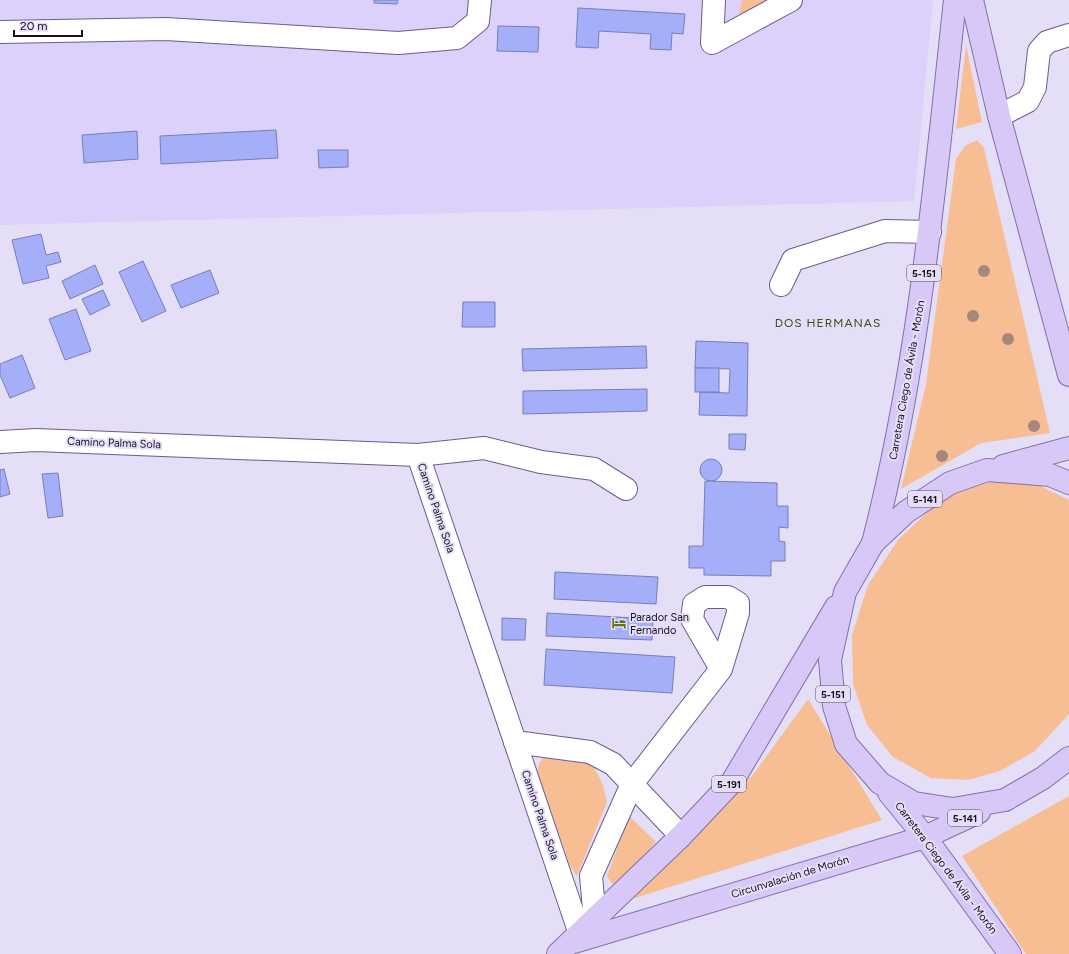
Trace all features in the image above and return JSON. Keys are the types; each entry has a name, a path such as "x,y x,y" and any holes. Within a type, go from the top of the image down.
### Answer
{"main road":[{"name":"Carretera Ciego de Ávila - Morón","path":"873,543 888,483 909,382 930,232 955,0"},
{"path":"972,0 1000,116 1069,375"},
{"name":"5-141","path":"873,543 906,512 950,483 987,470 1069,448"},
{"path":"987,470 1050,475 1069,483"},
{"name":"5-151","path":"873,543 844,592 830,660 834,706 846,744 880,783"},
{"name":"5-191","path":"576,938 682,836 732,782 844,592"},
{"name":"5-141","path":"1005,800 1043,778 1069,758"},
{"name":"Carretera Ciego de Ávila - Morón","path":"880,783 925,837 1010,954"},
{"path":"880,783 914,803 953,809 1005,800"},
{"name":"Circunvalación de Morón","path":"576,938 925,837 1005,800"}],"street":[{"path":"0,32 166,29 398,43 457,38 478,20 480,0"},
{"path":"714,0 712,43 791,0"},
{"path":"1000,116 1028,101 1036,87 1039,50 1047,42 1069,35"},
{"path":"781,285 793,260 885,231 930,232"},
{"name":"Camino Palma Sola","path":"0,442 36,440 418,455 515,742 576,938"},
{"path":"418,455 484,448 541,462 594,469 626,489"},
{"path":"576,938 591,876 632,784 721,669"},
{"path":"515,742 590,752 613,764 682,836"}],"shaded area":[{"path":"0,0 933,0 914,201 0,225"},
{"path":"742,0 771,0 739,15"},
{"path":"966,45 982,122 956,129"},
{"path":"977,140 984,148 1050,433 981,443 901,489 926,384 956,159 965,146"},
{"path":"1032,482 1069,500 1069,714 1035,751 1000,771 968,780 931,778 893,757 867,725 853,684 852,635 868,585 898,540 942,498 977,483"},
{"path":"808,699 882,820 632,899 752,776"},
{"path":"546,755 581,757 594,767 603,785 607,802 577,876 570,866 537,773 539,763"},
{"path":"1069,796 1069,954 1026,954 962,856"},
{"path":"629,816 656,842 618,884 612,884 607,876"}],"building":[{"path":"374,0 398,0 397,4 374,3"},
{"path":"578,8 685,14 683,34 672,33 671,50 650,49 651,34 599,31 598,48 576,47"},
{"path":"498,26 539,27 538,52 497,51"},
{"path":"276,130 278,158 161,164 160,136"},
{"path":"137,131 138,159 84,163 82,135"},
{"path":"318,150 348,150 348,167 319,168"},
{"path":"41,234 46,255 58,252 61,262 46,266 49,278 23,284 12,240"},
{"path":"143,261 166,311 142,322 119,272"},
{"path":"95,265 103,284 70,299 62,281"},
{"path":"210,270 219,293 181,308 171,285"},
{"path":"103,290 110,305 90,315 82,299"},
{"path":"463,302 495,302 495,327 462,327"},
{"path":"76,309 91,351 65,360 49,319"},
{"path":"696,341 748,343 747,416 699,415 700,392 729,393 730,369 695,368"},
{"path":"646,346 647,368 523,371 522,349"},
{"path":"22,355 35,388 10,398 0,375 0,364"},
{"path":"695,368 719,368 719,392 695,392"},
{"path":"647,389 647,411 523,414 523,391"},
{"path":"729,434 746,434 745,450 729,449"},
{"path":"707,459 715,459 722,466 722,474 715,481 707,481 700,474 700,466"},
{"path":"4,469 10,494 0,497 0,470"},
{"path":"58,473 63,516 48,518 42,474"},
{"path":"705,481 777,483 777,506 788,506 788,528 779,527 779,541 785,542 785,561 771,561 771,576 704,575 704,568 689,568 689,546 703,546"},
{"path":"555,572 658,577 656,604 554,599"},
{"path":"547,613 653,619 652,640 546,636"},
{"path":"502,618 526,619 525,640 502,640"},
{"path":"546,649 675,657 672,693 544,685"}],"place":[{"name":"Parador San Fernando","path":"619,623"}],"district":[{"name":"DOS HERMANAS","path":"828,323"}]}
